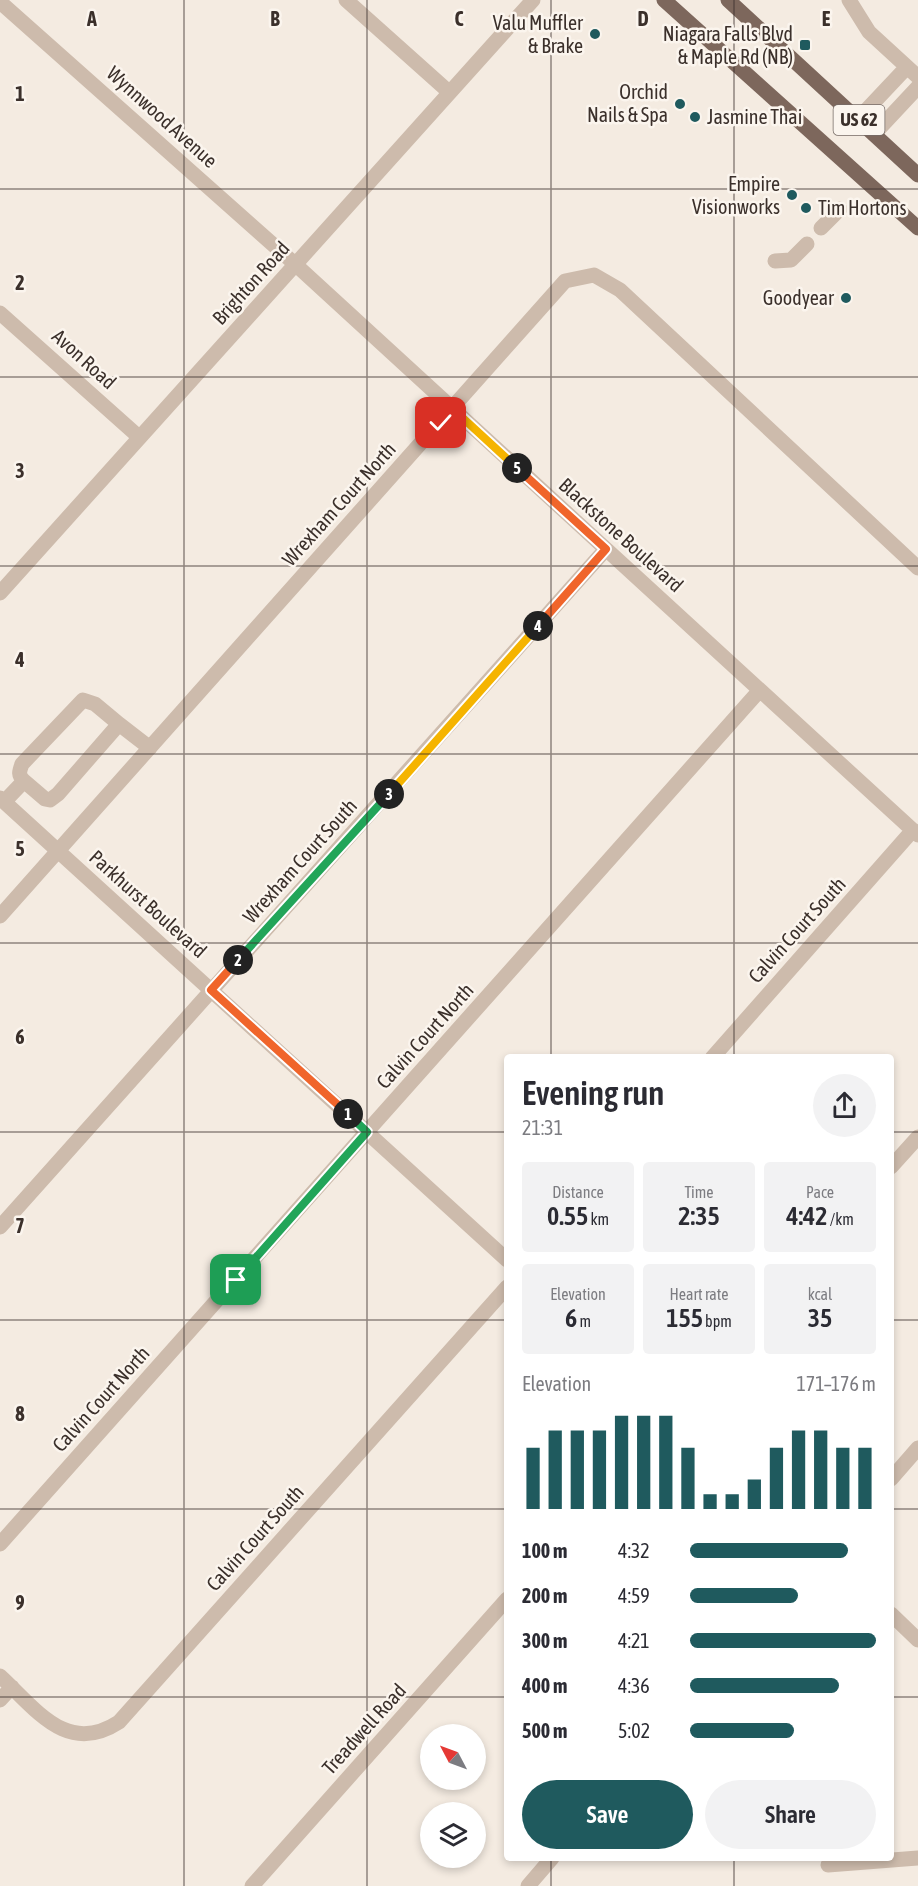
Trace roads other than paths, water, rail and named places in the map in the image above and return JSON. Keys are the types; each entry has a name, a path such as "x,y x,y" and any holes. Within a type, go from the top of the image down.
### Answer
{"main road":[{"name":"US 62","path":"664,0 918,228"},
{"name":"US 62","path":"728,0 918,175"}],"street":[{"path":"346,0 449,92"},
{"name":"Brighton Road","path":"0,593 533,0"},
{"path":"850,1 869,32 913,72 858,119"},
{"name":"Wynnwood Avenue","path":"0,2 296,265"},
{"path":"874,135 918,87"},
{"path":"822,228 840,208"},
{"path":"775,261 791,260 807,244"},
{"name":"Blackstone Boulevard","path":"296,265 916,833"},
{"name":"Wrexham Court North","path":"0,915 565,281 594,274 620,290 918,568"},
{"name":"Avon Road","path":"0,313 139,437"},
{"name":"Wrexham Court South","path":"0,1227 606,549"},
{"name":"Calvin Court North","path":"0,1544 760,690"},
{"path":"119,724 58,794 50,800 45,799 20,776 19,771 22,764 83,700 94,704 150,748"},
{"path":"2,800 24,781"},
{"name":"Parkhurst Boulevard","path":"2,800 504,1257"},
{"name":"Calvin Court South","path":"716,1054 916,833"},
{"path":"894,1164 918,1137"},
{"name":"Calvin Court South","path":"12,1687 56,1727 69,1733 97,1734 119,1722 504,1290"},
{"path":"894,1476 918,1448"},
{"name":"Treadwell Road","path":"252,1886 504,1602"},
{"path":"894,1617 918,1640"},
{"path":"0,1676 12,1687 0,1700"},
{"path":"894,1860 918,1858"},
{"path":"531,1885 550,1861"},
{"path":"828,1865 879,1861"}],"place":[{"name":"Valu Muffler & Brake","path":"595,34"},
{"name":"Niagara Falls Blvd & Maple Rd (NB)","path":"805,45"},
{"name":"Orchid Nails & Spa","path":"680,104"},
{"name":"Jasmine Thai","path":"695,117"},
{"name":"Empire Visionworks","path":"792,195"},
{"name":"Tim Hortons","path":"806,208"},
{"name":"Goodyear","path":"846,298"}]}
